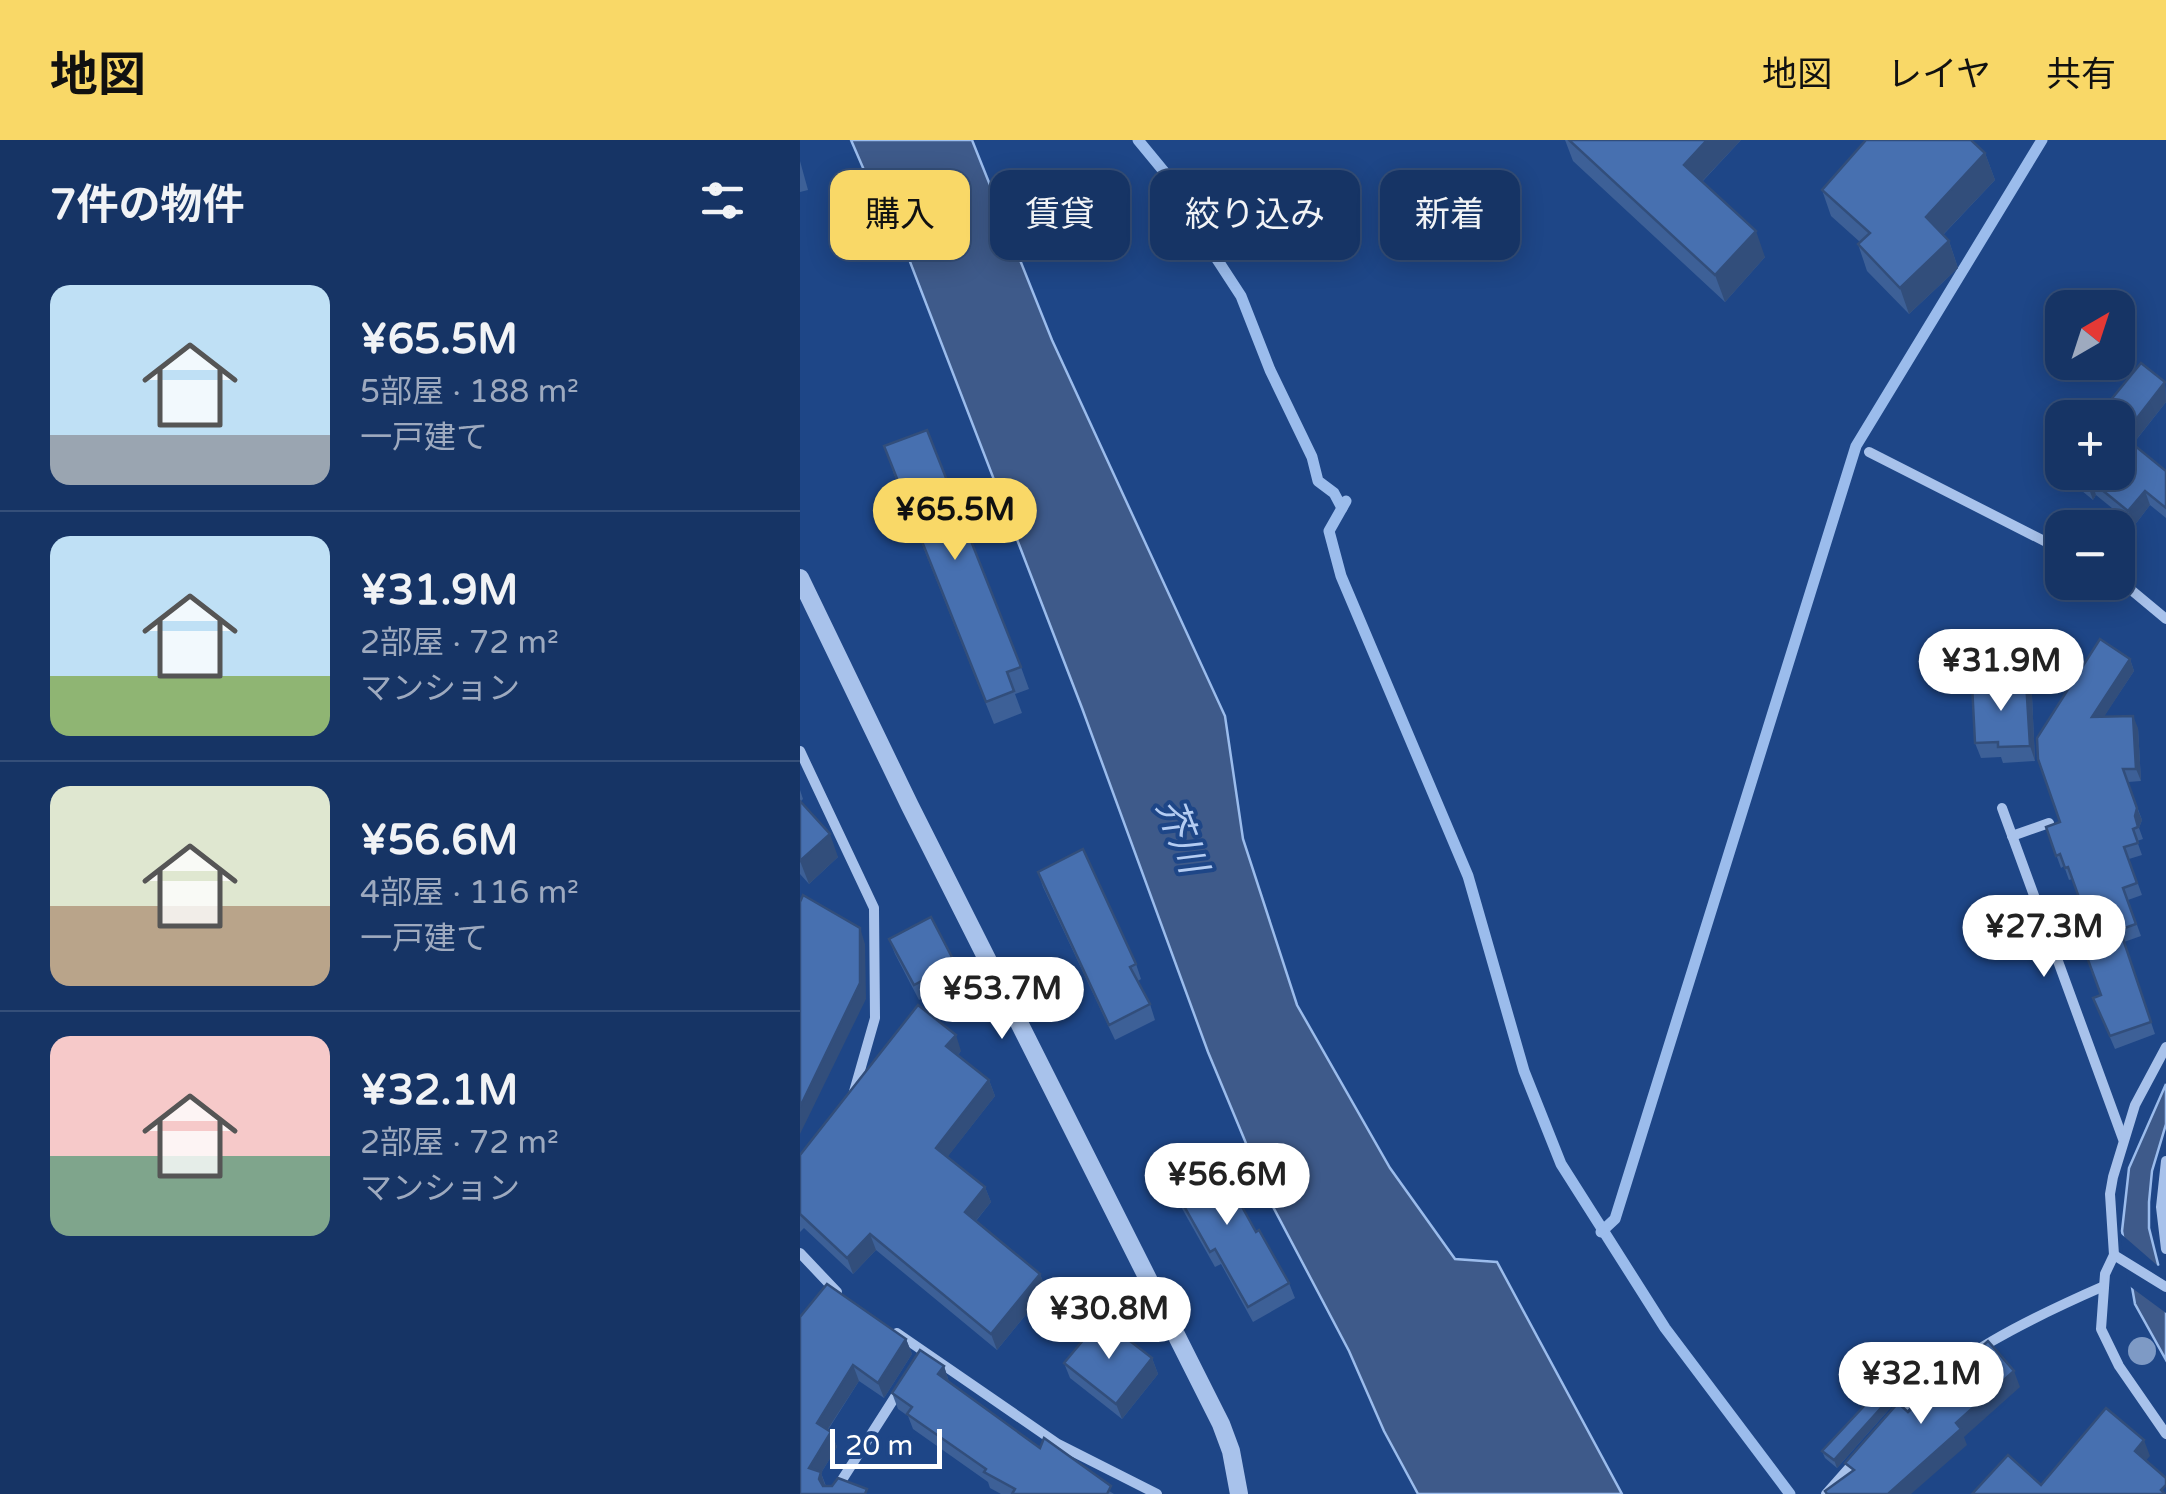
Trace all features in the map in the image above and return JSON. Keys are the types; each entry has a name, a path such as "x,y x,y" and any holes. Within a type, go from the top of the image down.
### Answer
{"street":[{"path":"1869,452 2045,541"},
{"path":"800,578 918,824 1221,1424 1231,1451 1238,1494"},
{"path":"2135,593 2166,619"},
{"path":"800,751 874,908 874,1018 853,1094 844,1108"},
{"path":"2002,808 2122,1139"},
{"path":"2012,836 2049,823"},
{"path":"2166,1047 2122,1139 2110,1194 2119,1258 2104,1286 2101,1329 2119,1366 2166,1434"},
{"path":"2166,1161 2161,1208 2166,1249"},
{"path":"800,1254 848,1300"},
{"path":"2119,1258 2166,1287"},
{"path":"1887,1425 1912,1398 2017,1324 2104,1286"},
{"path":"894,1331 1058,1444 1157,1494"},
{"path":"833,1494 924,1352"},
{"path":"1826,1494 1862,1453"}],"water":[{"name":"芥川","path":"851,140 972,140 990,185 990,260 1020,260 1052,340 1225,716 1243,839 1297,1005 1390,1168 1455,1259 1497,1262 1622,1494 1418,1494 1270,1201 1208,1052 1082,708 909,260 970,260 970,170 864,170"},
{"path":"2166,1084 2166,1124 2152,1171 2149,1228 2166,1296 2166,1360 2135,1304 2122,1231 2129,1168"}],"pier":[{"path":"2120,1233 2158,1266 2162,1264 2166,1313 2128,1285"}],"building":[{"path":"1569,140 1707,140 1684,165 1756,231 1715,275"},
{"path":"1866,140 1971,140 1985,153 1926,217 1949,241 1900,288 1858,244 1870,233 1822,190"},
{"path":"2141,363 2165,382 2135,421 2135,400 2111,400 2127,380 2135,380 2135,370"},
{"path":"927,430 1021,667 1007,672 1014,691 986,702 884,446"},
{"path":"2135,446 2166,471 2166,508 2145,491 2127,510 2102,490 2135,490"},
{"path":"2100,639 2130,659 2092,717 2133,716 2136,769 2123,769 2137,808 2138,827 2133,829 2138,843 2124,847 2137,883 2123,888 2136,924 2094,939 2068,867 2065,868 2060,854 2056,856 2046,827 2060,822 2038,759 2037,738"},
{"path":"2026,681 2030,746 1975,743 1972,684"},
{"path":"800,801 830,834 800,861"},
{"path":"1083,849 1136,964 1130,967 1150,1004 1109,1025 1038,872"},
{"path":"803,895 860,928 860,983 800,1107 800,902"},
{"path":"931,917 955,963 914,985 889,939"},
{"path":"2122,936 2151,1022 2110,1036 2093,998 2101,995 2084,949"},
{"path":"918,1005 956,1035 946,1046 989,1080 936,1148 985,1187 965,1212 1040,1274 991,1334 870,1234 847,1258 800,1214 800,1155"},
{"path":"1210,1149 1289,1283 1248,1307 1215,1249 1210,1252 1166,1174"},
{"path":"827,1284 906,1339 878,1383 853,1365 817,1423 831,1432 809,1468 821,1472 823,1486 832,1486 838,1478 867,1489 865,1494 800,1494 800,1317"},
{"path":"1108,1324 1152,1358 1116,1404 1064,1363 1090,1332 1097,1338"},
{"path":"1988,1341 2014,1371 1956,1423 1961,1429 1888,1494 1827,1494 1825,1491 1854,1470 1845,1463 1898,1403 1908,1412"},
{"path":"920,1350 944,1366 938,1374 1040,1448 1044,1438 1111,1486 1107,1494 1012,1494 1015,1489 984,1472 986,1469 907,1414 912,1407 892,1393"},
{"path":"1880,1389 1889,1399 1834,1460 1822,1451"},
{"path":"2106,1408 2144,1440 2135,1451 2166,1478 2161,1490 2165,1494 1972,1494 2008,1455 2041,1485"}],"waterway":[{"path":"1138,140 1185,197 1181,204 1241,296 1270,370 1312,457 1318,481 1334,493 1342,508"},
{"path":"1601,1232 1615,1219 1856,446 2042,140"},
{"path":"1346,501 1329,531 1341,576 1468,876 1524,1071 1561,1164 1665,1328 1790,1494"}]}
